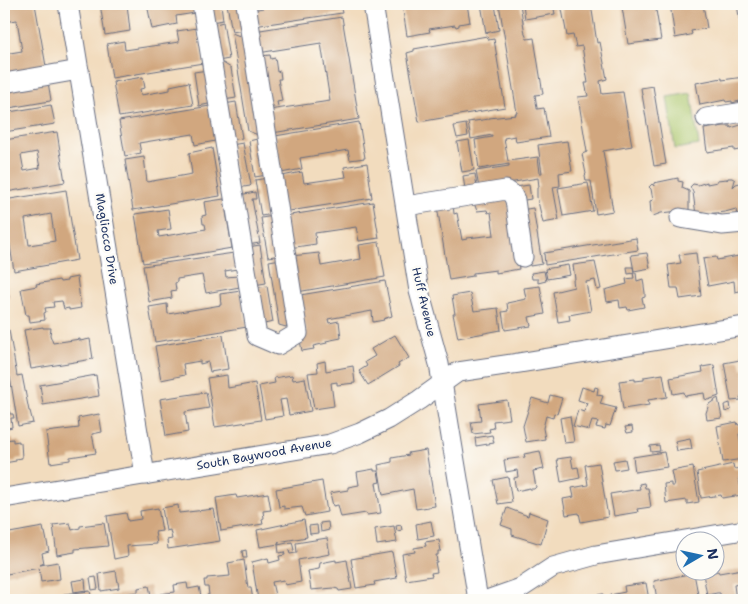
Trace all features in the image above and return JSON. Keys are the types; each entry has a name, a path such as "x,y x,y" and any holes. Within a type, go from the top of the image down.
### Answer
{"street":[{"name":"Magliocco Drive","path":"68,4 145,475"},
{"path":"202,4 257,336 278,345 298,332 246,4"},
{"name":"Huff Avenue","path":"372,4 419,291 439,364 478,600"},
{"path":"4,83 79,70"},
{"path":"706,118 744,112"},
{"path":"406,206 506,190 512,194 515,200 524,257"},
{"path":"680,218 722,225 744,224"},
{"name":"South Baywood Avenue","path":"4,498 330,444 360,433 389,419 458,372 519,364 744,326"},
{"path":"486,600 521,588 553,568 575,560 744,530"}],"green space":[{"path":"691,93 699,145 675,149 667,97"}],"building":[{"path":"4,4 35,4 47,72 4,79 4,54 22,51 17,20 4,22"},
{"path":"100,4 127,4 130,31 105,35"},
{"path":"147,4 194,4 195,13 176,16 177,24 152,29"},
{"path":"208,4 221,4 223,20 211,22"},
{"path":"227,4 240,4 244,30 232,32"},
{"path":"262,4 340,4 342,13 254,26 252,10 263,8"},
{"path":"402,4 467,4 470,22 459,24 456,27 455,25 429,29 430,32 407,36"},
{"path":"481,4 495,4 499,30 486,33"},
{"path":"499,4 520,4 527,39 534,38 543,94 535,95 537,109 544,108 549,137 516,142 515,136 504,138 508,161 538,157 540,173 542,173 538,145 567,141 572,171 559,173 560,186 553,187 559,220 543,223 537,197 538,178 479,188 476,171 509,166 509,164 479,169 475,140 492,137 492,135 471,139 468,122 516,115 515,113 517,113"},
{"path":"523,4 553,4 555,14 525,19"},
{"path":"561,4 591,4 597,43 600,42 607,79 600,81 602,94 623,92 632,146 603,151 613,211 596,214 591,181 586,181 582,154 587,152 578,97 588,96 585,83 588,83 582,46 576,47 573,35 567,36"},
{"path":"655,4 661,40 628,44 622,7"},
{"path":"670,4 703,4 707,28 691,31 692,34 690,35 675,38"},
{"path":"737,4 744,4 744,29 741,30"},
{"path":"342,17 359,119 272,133 269,110 330,101 321,43 258,53 254,31"},
{"path":"223,22 229,59 218,61 212,25"},
{"path":"197,28 203,63 112,78 107,44 124,41 125,50 179,42 177,31"},
{"path":"232,33 242,37 258,135 248,131"},
{"path":"487,36 488,40 494,39 505,107 419,122 407,53 414,51 414,49"},
{"path":"270,55 271,59 275,58 277,72 280,71 281,79 278,79 282,101 277,102 278,106 269,108 261,56"},
{"path":"218,63 223,63 231,68 236,98 224,100"},
{"path":"208,70 213,103 199,106 194,72"},
{"path":"143,77 145,88 140,89 141,95 170,90 170,86 189,82 193,105 119,117 113,82"},
{"path":"744,77 744,100 732,103 732,101 726,102 725,100 700,105 696,83 722,78 722,80"},
{"path":"48,82 50,101 9,108 9,112 51,105 55,124 4,132 4,89"},
{"path":"653,86 666,164 654,166 641,88"},
{"path":"236,102 242,138 230,140 224,104"},
{"path":"210,106 215,141 195,145 193,134 139,143 141,153 125,156 119,121"},
{"path":"359,122 365,158 350,160 348,150 300,158 302,169 281,173 275,136"},
{"path":"466,124 468,136 457,138 454,126"},
{"path":"744,124 744,149 734,151 734,148 707,152 704,129 724,126 730,126 731,128"},
{"path":"57,132 65,182 6,192 4,140","holes":["37,152 40,168 24,171 21,155"]},
{"path":"261,138 267,175 255,177 249,141"},
{"path":"469,140 474,170 462,172 457,142"},
{"path":"243,143 251,185 238,188 231,145"},
{"path":"212,148 220,196 133,210 125,160 144,157 147,182 192,174 189,153"},
{"path":"367,163 372,198 283,212 277,177 302,172 304,183 346,177 344,167"},
{"path":"475,174 477,187 465,189 463,176"},
{"path":"268,178 273,214 261,216 255,180"},
{"path":"678,178 678,181 683,182 682,188 689,191 689,210 661,213 653,216 651,214 650,201 653,200 649,187 652,184 654,186 654,183"},
{"path":"728,178 735,180 733,187 744,182 744,215 737,216 736,209 696,215 693,192 690,187 693,184 698,185 707,182 707,184 717,182 717,180 727,180"},
{"path":"588,183 593,211 563,216 558,188"},
{"path":"529,185 531,199 519,201 516,187"},
{"path":"66,190 77,260 14,271 4,200","holes":["51,214 55,241 29,245 25,219"]},
{"path":"255,192 256,199 252,199 260,243 247,245 239,195"},
{"path":"507,195 519,269 496,273 496,270 473,273 473,276 449,280 437,206 453,204 454,214 457,213 462,240 494,235 491,212 488,213 487,210 477,211 474,203"},
{"path":"224,199 232,248 143,263 135,214 168,209 171,229 158,231 159,237 206,229 202,216 206,215 204,202"},
{"path":"373,202 379,238 359,241 356,227 315,233 316,244 289,248 284,216"},
{"path":"533,208 542,264 530,266 521,210"},
{"path":"274,216 281,255 268,257 261,218"},
{"path":"636,238 638,250 545,265 544,253"},
{"path":"379,242 385,277 297,292 291,256 319,253 321,266 361,259 359,245"},
{"path":"260,245 266,283 254,285 248,247"},
{"path":"234,253 237,269 225,271 226,277 238,276 240,287 206,293 202,275 177,279 175,283 176,290 171,291 172,298 149,302 143,266"},
{"path":"647,253 650,268 634,271 631,255"},
{"path":"696,253 701,296 680,299 678,288 671,288 668,265 681,263 679,255"},
{"path":"744,255 744,290 735,292 734,281 708,286 703,259 716,257 717,260"},
{"path":"281,259 291,321 286,327 279,325 269,261"},
{"path":"595,262 601,289 597,290 595,280 586,282 591,311 569,315 570,320 558,322 553,292 574,287 573,265"},
{"path":"568,265 570,275 547,279 545,269"},
{"path":"627,267 633,267 634,273 628,274"},
{"path":"544,271 546,281 538,283 538,279 532,279 531,273"},
{"path":"633,273 636,273 637,281 643,279 645,297 642,298 644,307 628,310 627,307 620,308 619,300 607,302 605,290 627,284 626,279 634,278"},
{"path":"77,277 81,308 64,309 62,301 53,302 54,307 45,308 45,320 30,322 29,315 26,315 21,289 59,280 60,282 67,281 67,279"},
{"path":"385,281 392,316 373,322 372,311 328,319 329,323 339,321 341,338 313,346 314,349 302,351 301,335 307,334 300,295"},
{"path":"4,283 6,283 9,297 4,298"},
{"path":"267,286 273,322 260,325 254,288"},
{"path":"540,286 545,314 529,317 531,326 505,330 502,312 508,311 507,303 526,299 524,288"},
{"path":"241,291 247,327 155,342 149,307 167,304 168,314 221,305 220,294"},
{"path":"470,293 474,311 498,308 501,330 458,338 453,314 455,314 452,296"},
{"path":"43,327 51,328 50,335 53,343 90,339 93,359 31,369 24,330"},
{"path":"9,330 17,376 22,375 33,423 18,426 10,377 4,379 4,331"},
{"path":"223,335 228,369 210,372 208,362 200,364 200,361 183,364 185,375 161,380 155,346"},
{"path":"395,335 409,358 368,385 359,371 367,366 365,362 375,356 371,349"},
{"path":"740,360 742,369 744,368 744,396 740,397 741,400 731,401 724,363"},
{"path":"325,361 326,371 353,366 355,383 337,385 337,382 331,383 334,406 314,409 308,373 318,372 317,363"},
{"path":"714,365 719,396 708,400 705,399 704,393 685,396 684,392 673,394 670,378 703,372 702,367"},
{"path":"663,374 667,397 648,400 649,405 623,409 619,381 644,380 644,377"},
{"path":"96,375 99,396 43,405 40,385"},
{"path":"227,375 228,388 255,383 261,420 215,427 207,378"},
{"path":"292,375 293,380 305,378 311,411 289,415 286,399 280,400 283,416 265,419 259,386 275,383 274,378"},
{"path":"4,381 7,394 4,394"},
{"path":"582,387 594,391 595,387 598,388 597,395 603,396 600,404 616,408 610,426 606,425 605,429 596,427 598,422 592,421 589,430 573,426 578,410 584,412 587,403 578,400"},
{"path":"206,392 209,408 185,412 188,432 166,436 160,399"},
{"path":"550,395 562,398 557,414 554,413 553,418 546,416 543,428 545,439 526,442 523,426 532,398 548,403"},
{"path":"718,398 722,418 707,420 706,413 709,404"},
{"path":"507,400 510,419 493,421 494,428 489,429 490,432 473,434 471,422 481,421 479,404"},
{"path":"8,401 10,414 13,414 14,418 11,418 12,427 4,429 4,402"},
{"path":"730,403 731,410 725,412 724,405"},
{"path":"99,414 102,432 92,434 96,453 70,457 70,460 50,463 46,432 79,428 78,418"},
{"path":"570,416 574,442 564,443 560,418"},
{"path":"737,422 738,425 744,424 744,433 739,434 743,459 723,462 717,426"},
{"path":"632,426 633,432 627,433 625,427"},
{"path":"492,435 494,443 476,446 475,438"},
{"path":"690,438 692,449 677,451 675,441"},
{"path":"13,439 13,442 19,441 21,443 22,458 4,463 4,440"},
{"path":"659,445 660,451 651,452 650,446"},
{"path":"426,450 435,506 416,509 413,489 383,495 378,465 392,462 392,458 409,455 408,453"},
{"path":"540,451 544,469 533,471 536,487 534,489 516,491 514,478 518,477 517,470 506,472 504,460 525,457 524,454"},
{"path":"664,452 667,467 635,472 633,457"},
{"path":"571,457 573,468 578,467 580,478 561,482 557,459"},
{"path":"625,459 627,468 615,470 613,461"},
{"path":"599,463 608,517 581,522 579,513 566,515 563,499 574,497 572,488 588,485 585,465"},
{"path":"733,464 734,469 744,468 744,477 739,478 742,495 722,498 721,495 701,498 697,472"},
{"path":"693,467 699,502 687,504 687,500 666,503 664,484 671,483 671,486 674,486 671,471"},
{"path":"374,469 374,471 378,471 380,482 376,483 381,513 341,517 338,505 333,506 330,493 348,490 348,487 359,485 357,472"},
{"path":"508,477 512,502 498,504 493,480"},
{"path":"322,481 327,512 305,516 302,507 284,509 284,506 279,507 276,489"},
{"path":"644,483 645,488 648,488 651,507 637,509 638,512 614,516 610,494 640,489 639,484"},
{"path":"268,493 271,510 263,511 263,524 221,531 216,498 236,495 237,498"},
{"path":"178,505 179,513 214,509 220,541 168,549 167,540 172,539 170,530 166,531 162,508"},
{"path":"158,508 162,531 155,532 157,544 127,546 128,556 114,559 107,516 126,513 128,521 141,519 140,511"},
{"path":"507,508 528,516 529,512 548,519 541,544 512,535 512,529 501,525"},
{"path":"304,520 307,537 260,547 257,530"},
{"path":"431,521 434,536 418,539 416,524"},
{"path":"328,522 329,530 321,532 320,523"},
{"path":"70,523 72,530 80,528 80,526 104,523 108,546 75,549 75,552 57,555 53,525"},
{"path":"317,525 318,533 310,534 309,526"},
{"path":"401,525 402,530 397,531 396,526"},
{"path":"394,526 397,542 377,545 375,529"},
{"path":"43,527 49,551 42,553 44,563 40,565 58,562 60,579 41,582 39,568 7,574 4,557 4,534"},
{"path":"327,538 330,554 298,560 301,582 285,585 284,580 272,582 276,600 258,600 252,562 268,558 269,563 280,560 279,556 285,555 284,552 279,553 278,545 292,542 294,550 289,551 290,554 297,553 296,543"},
{"path":"439,540 441,551 438,551 438,555 436,555 437,572 431,573 432,576 406,580 402,554 415,552 414,548 426,546 425,542"},
{"path":"246,550 247,558 243,558 242,551"},
{"path":"392,552 397,578 374,582 375,585 356,588 351,559"},
{"path":"244,560 248,588 251,588 253,600 237,600 236,597 225,598 225,600 208,600 208,587 205,587 204,580 207,580 207,578 230,576 228,563"},
{"path":"336,560 336,562 347,560 352,589 339,591 334,588 311,590 308,571 319,569 320,563"},
{"path":"742,569 744,583 734,585 736,600 721,600 720,593 707,595 705,582 726,582 726,572"},
{"path":"116,571 119,588 101,591 99,574"},
{"path":"96,577 98,589 92,590 90,578"},
{"path":"676,577 676,582 696,582 699,600 657,600 654,581"},
{"path":"85,579 86,590 74,592 72,581"},
{"path":"187,583 188,589 199,587 202,600 162,600 160,594 175,592 174,585"},
{"path":"646,583 649,600 609,600 610,595 625,592 624,586"},
{"path":"149,586 152,600 110,600 109,596 138,592 138,588"},
{"path":"90,591 92,600 62,600 61,596 64,594"},
{"path":"603,594 605,600 583,600 582,597"}]}
